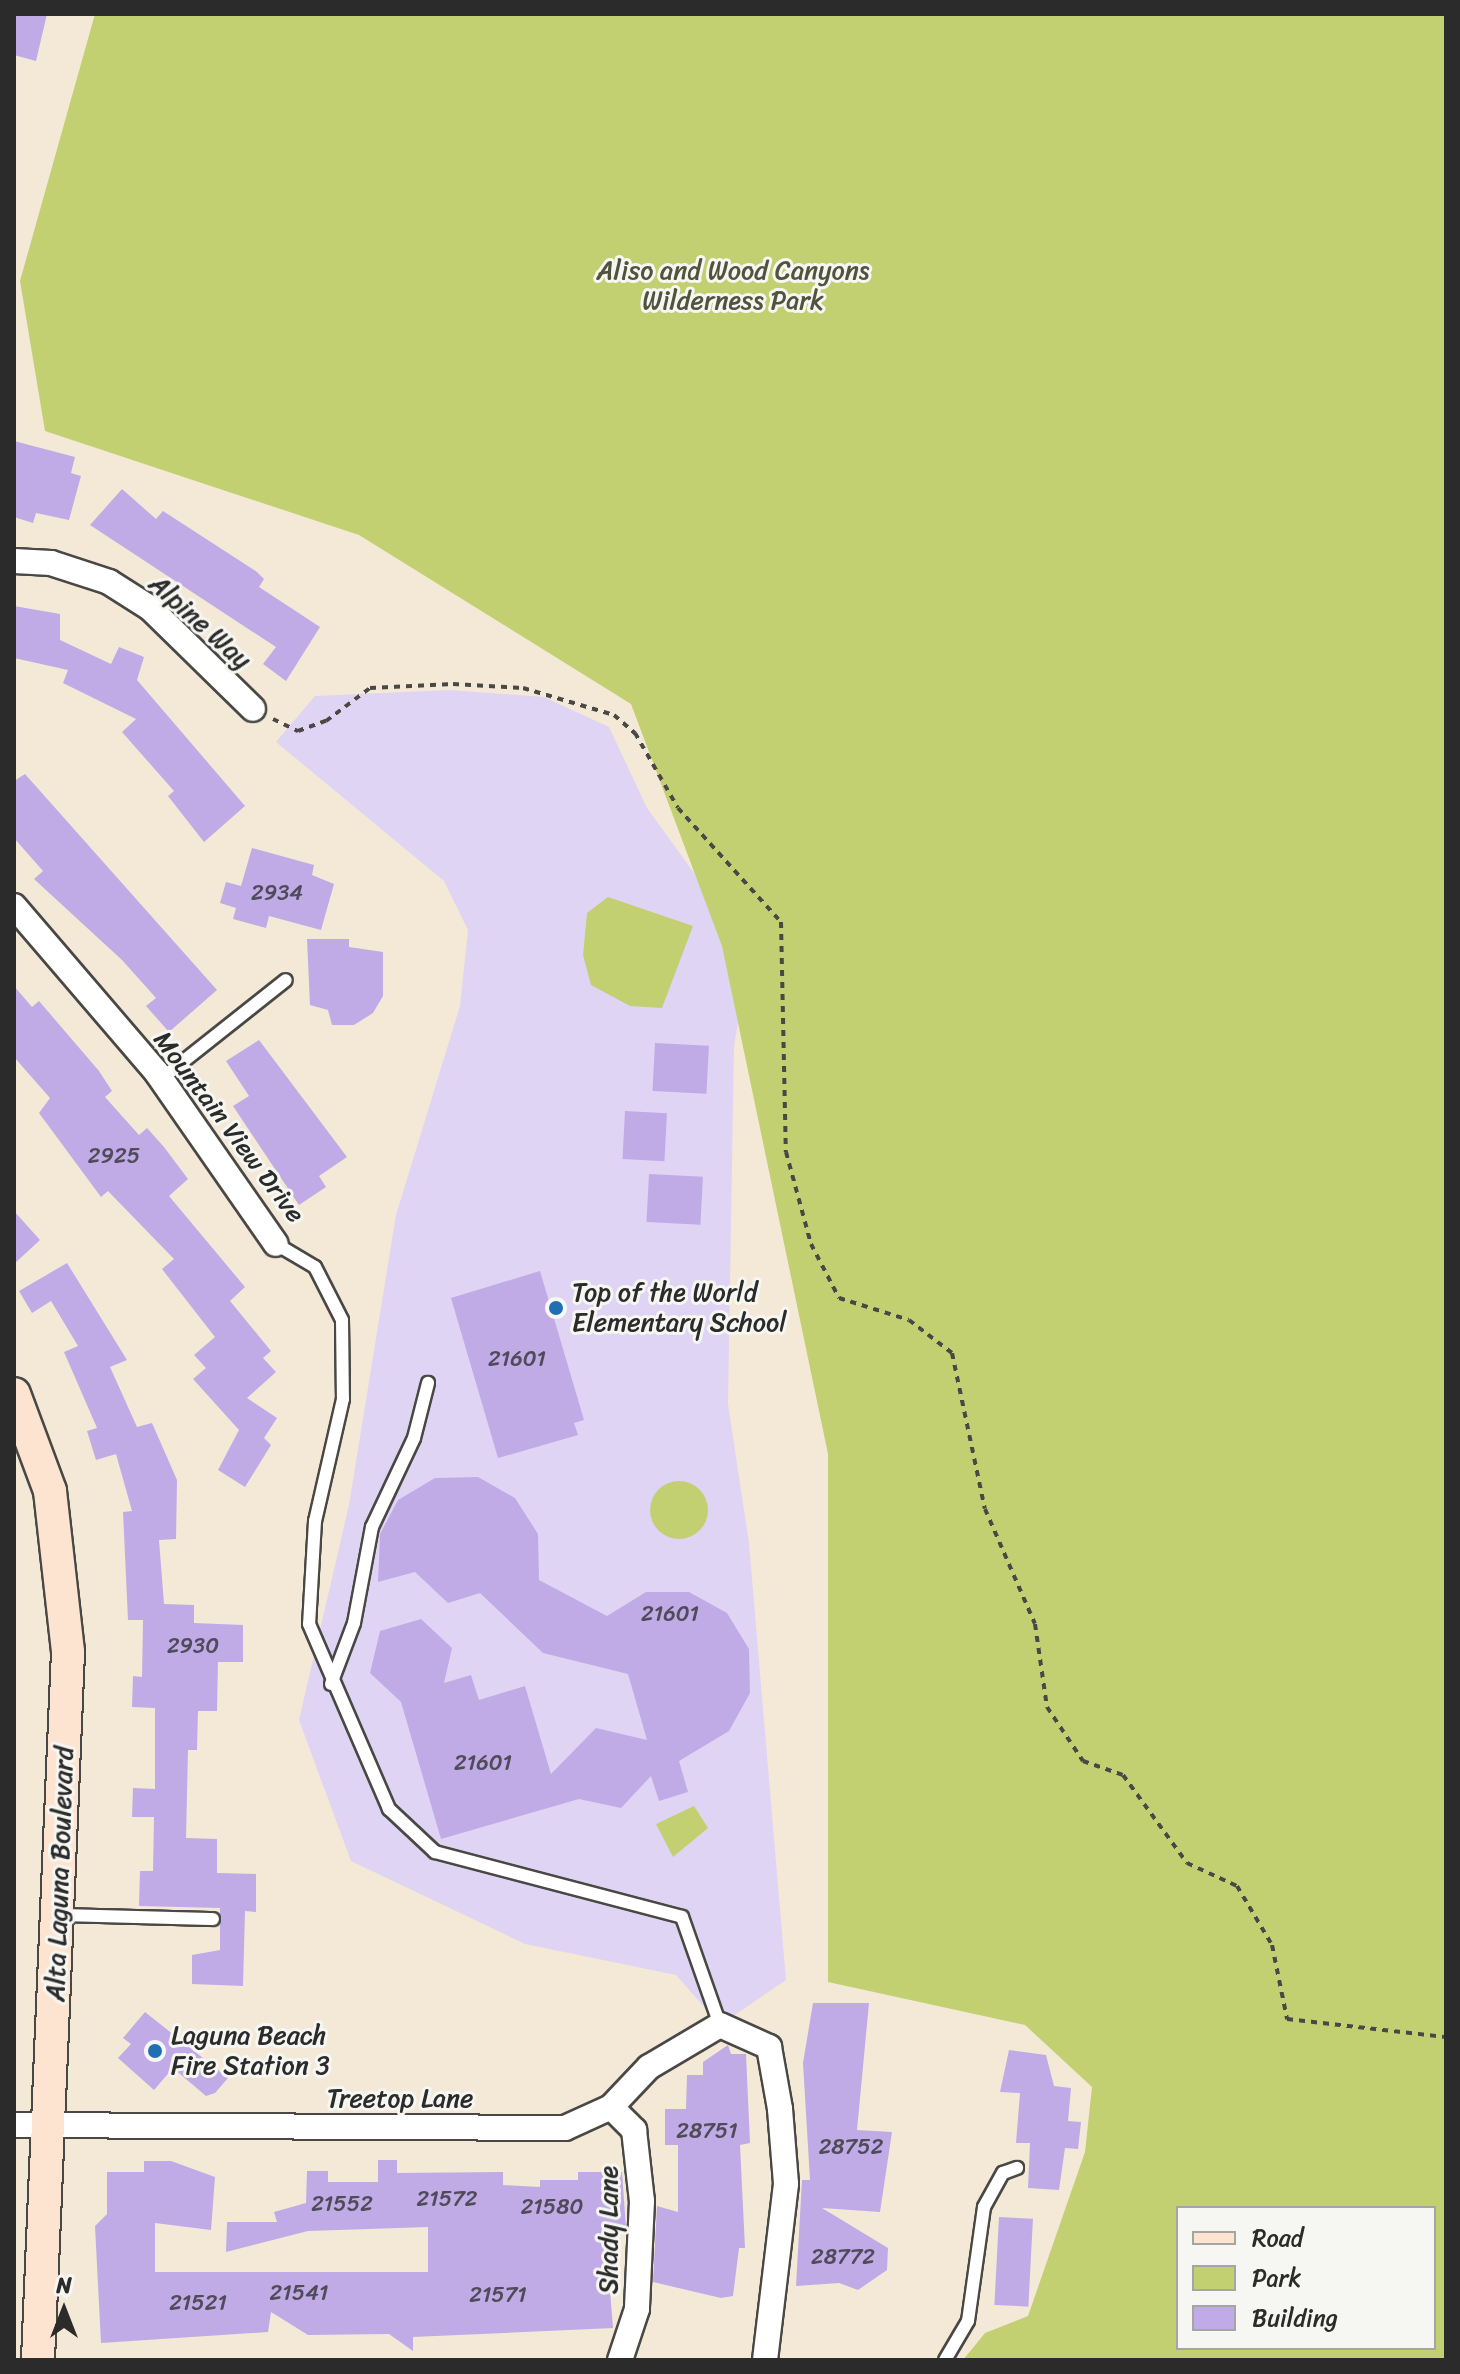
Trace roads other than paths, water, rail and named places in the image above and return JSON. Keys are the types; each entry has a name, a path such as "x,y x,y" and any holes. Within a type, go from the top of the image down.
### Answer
{"main road":[{"name":"Alta Laguna Boulevard","path":"14,1394 50,1491 64,1573 59,1915 38,2360"}],"street":[{"name":"Alpine Way","path":"14,561 109,582 150,608 253,709"},
{"name":"Mountain View Drive","path":"14,906 161,1079 276,1244"},
{"name":"Treetop Lane","path":"14,2125 565,2128 611,2107 649,2067 720,2025"},
{"path":"720,2025 769,2047 780,2109 786,2184 765,2360"},
{"name":"Shady Lane","path":"611,2107 634,2130 642,2201 637,2309 620,2360"}],"lane":[{"path":"161,1079 286,980"},
{"name":"Mountain View Drive","path":"276,1244 315,1267 342,1320 347,1356 310,1574 313,1648 402,1829 435,1852 682,1917 720,2025"},
{"path":"331,1684 354,1623 372,1527 414,1438 428,1383"},
{"path":"59,1915 213,1919"},
{"path":"945,2360 968,2321 984,2207 1003,2173 1017,2168"}],"place":[{"name":"Top of the World Elementary School","path":"556,1308"},
{"name":"Laguna Beach Fire Station 3","path":"155,2051"}],"park label":[{"name":"Aliso and Wood Canyons Wilderness Park","path":"733,286"}]}
